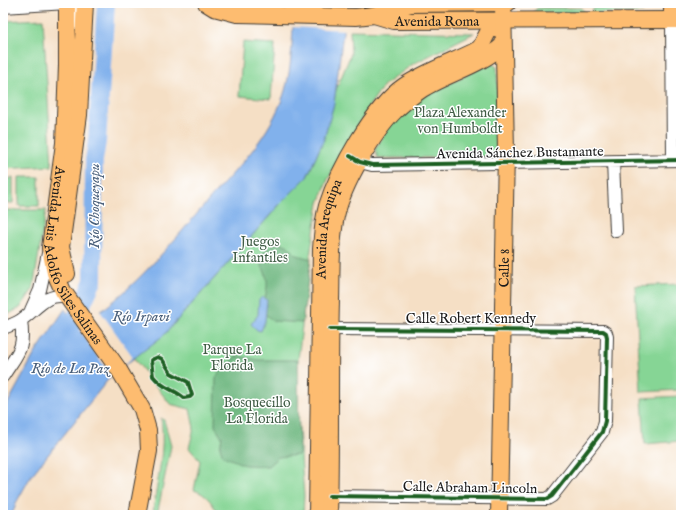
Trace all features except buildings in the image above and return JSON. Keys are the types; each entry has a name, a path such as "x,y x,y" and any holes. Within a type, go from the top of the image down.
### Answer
{"main road":[{"name":"Avenida Luis Adolfo Siles Salinas","path":"67,3 67,65 64,143 50,248 54,273 122,367 147,395 157,424 158,452 148,515"},
{"name":"Avenida Luis Adolfo Siles Salinas","path":"66,290 61,247 77,130 85,3"},
{"name":"Calle 8","path":"499,515 505,164 502,21 503,3"},
{"name":"Avenida Roma","path":"213,5 237,14 356,16 374,15 410,4 508,3"},
{"path":"672,3 677,20"},
{"name":"Avenida Roma","path":"374,15 394,21 677,20"},
{"name":"Avenida Arequipa","path":"317,515 323,496 324,328 333,230 341,198 355,159 373,119 403,86 426,73 480,48 488,32 502,21"},
{"name":"Avenida Arequipa","path":"355,159 384,123 411,97 427,87 492,54 503,45"},
{"name":"Avenida Luis Adolfo Siles Salinas","path":"122,367 142,409 148,430 148,461 137,515"},
{"name":"Avenida Arequipa","path":"323,496 329,515"}],"street":[{"path":"3,7 67,3 74,5 78,9 75,115 77,130"},
{"path":"244,3 276,15"},
{"path":"677,20 677,160"},
{"name":"Avenida Sánchez Bustamante","path":"355,159 372,165 677,160"},
{"path":"613,162 616,231"},
{"path":"3,376 22,347 25,317 40,290 50,248"},
{"path":"3,328 25,317 50,297 66,290"},
{"name":"Calle Robert Kennedy","path":"324,328 603,331 606,333 607,337"},
{"name":"Calle Abraham Lincoln","path":"323,496 547,499 552,496 600,436 605,421 607,337"}],"green space":[{"path":"537,8 581,8 584,11 583,13 535,13 534,12"},
{"path":"593,8 641,8 644,11 592,13 591,11"},
{"path":"43,19 52,166 3,169 3,21"},
{"name":"Parque La Florida","path":"350,30 474,33 413,64 384,85 371,103 328,179 319,203 311,249 298,360 298,415 304,496 303,515 219,515 212,503 203,494 194,490 200,461 189,448 194,428 190,409 170,404 133,357 164,335 280,204 307,177 324,139 336,90 351,54"},
{"path":"243,42 275,44 271,99 239,96"},
{"name":"Plaza Alexander von Humboldt","path":"491,63 497,67 498,157 378,158 375,150 389,125 414,101"},
{"path":"19,177 39,177 39,206 19,206"},
{"path":"13,178 13,203 3,203 3,179"},
{"path":"3,210 46,210 33,289 20,308 3,317"},
{"path":"276,242 287,245 297,255 311,259 302,323 273,321 265,314 267,282 264,269 259,261 263,253"},
{"path":"681,284 681,390 641,392 635,286"},
{"name":"Bosquecillo La Florida","path":"237,356 258,360 298,360 299,455 278,457 268,466 245,465 223,456 220,447 222,437 215,426 216,378 225,365"},
{"path":"681,396 681,441 645,444 642,398"},
{"path":"161,418 164,420 171,446 157,515 153,515 162,442"}],"water":[{"name":"Río Irpavi","path":"295,3 343,3 343,32 334,104 324,139 307,177 280,204 164,335 111,376 31,476 16,503 12,515 3,515 3,412 34,355 65,309 78,327 115,300 148,269 239,166 267,130 281,102 288,78"},
{"path":"262,297 267,300 265,321 261,331 257,330 251,324 258,315 259,300"}],"pier":[{"path":"293,3 345,4 345,30 290,27"},
{"path":"64,307 78,324 100,311 133,357 111,376"}],"waterway":[{"name":"Río Choqueyapu","path":"72,326 93,281 94,160 97,142 106,3"}],"cycle path":[{"path":"350,156 360,162 372,165 681,160"},
{"path":"329,496 547,499 552,496 602,432 605,421 607,337 606,333 603,331 330,329"},
{"path":"158,357 162,359 171,373 188,382 192,395 190,397 184,398 157,381 153,376 151,360 158,357"}],"park label":[{"name":"Juegos Infantiles","path":"260,250"}],"water label":[{"name":"Río de La Paz","path":"70,368"}]}
